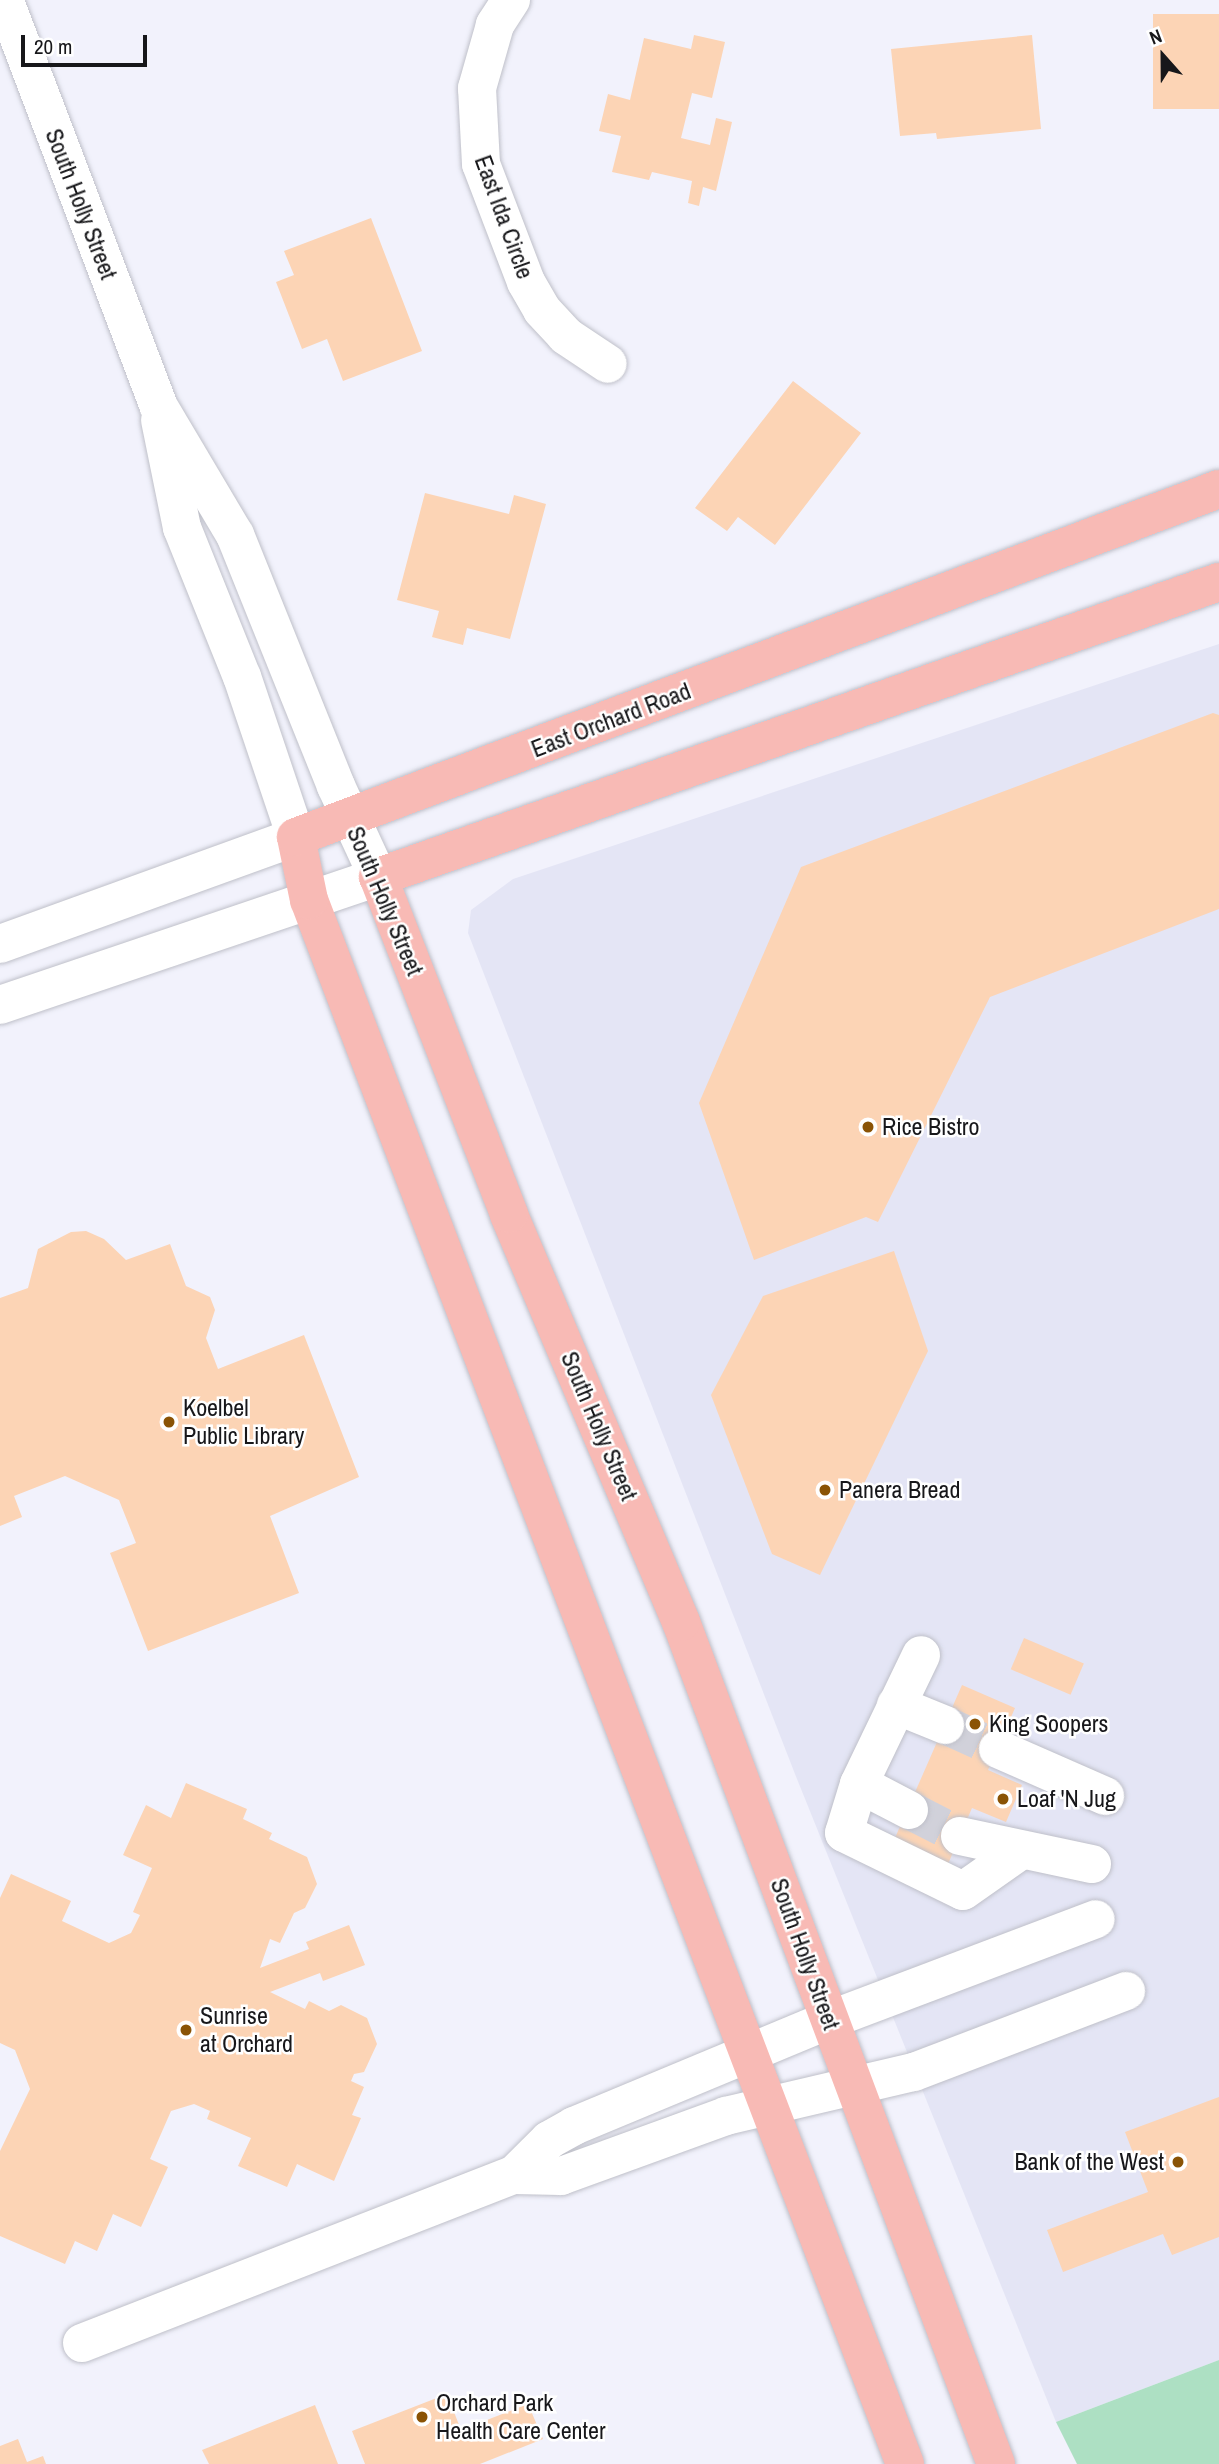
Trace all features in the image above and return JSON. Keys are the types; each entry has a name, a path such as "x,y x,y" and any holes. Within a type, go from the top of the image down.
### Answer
{"main road":[{"name":"East Orchard Road","path":"296,837 351,819 1219,489"},
{"path":"378,877 1219,582"},
{"name":"South Holly Street","path":"296,837 309,900 905,2464"},
{"name":"South Holly Street","path":"378,877 509,1214 681,1622 996,2464"}],"street":[{"name":"South Holly Street","path":"4,0 159,408 239,546 351,819 378,877"},
{"name":"East Ida Circle","path":"511,0 495,25 477,88 481,164 526,282 542,310 566,336 608,364"},
{"name":"South Holly Street","path":"159,408 168,476 182,528 242,677 296,837"},
{"name":"East Orchard Road","path":"0,944 296,837"},
{"path":"0,1005 378,877"},
{"path":"921,1655 859,1784 844,1833 963,1891 1020,1851"},
{"path":"896,1705 945,1725"},
{"path":"998,1749 1105,1796"},
{"path":"859,1784 909,1810"},
{"path":"960,1836 1020,1851 1092,1864"},
{"path":"514,2175 549,2140 574,2126 750,2057 829,2020 1096,1919"},
{"path":"82,2343 514,2175 561,2176 726,2116 915,2072 1126,1991"}],"shaded area":[{"path":"1219,644 1219,2360 1056,2422 795,1774 468,933 471,910 513,879"}],"green space":[{"path":"1219,2360 1219,2464 1077,2464 1056,2422"}],"building":[{"path":"1153,14 1219,14 1219,109 1153,109"},
{"path":"694,35 725,42 712,98 692,93 681,138 710,145 716,118 732,122 716,191 703,187 699,206 688,203 692,181 652,172 649,180 612,172 621,136 599,131 608,94 630,100 644,38 691,49"},
{"path":"1032,35 1041,129 937,139 936,133 900,136 891,49"},
{"path":"371,218 422,351 343,381 327,339 302,349 276,282 294,275 284,251"},
{"path":"793,381 861,433 775,545 738,517 727,531 695,508"},
{"path":"425,493 509,514 514,495 546,504 510,639 467,628 463,645 432,637 439,611 397,600"},
{"path":"1213,713 1219,715 1219,909 990,997 878,1222 866,1217 754,1260 699,1103 801,867"},
{"name":"Koelbel Public Library","path":"86,1231 104,1239 126,1260 170,1244 186,1286 210,1297 215,1310 206,1338 218,1369 304,1335 359,1477 270,1516 299,1593 148,1651 110,1553 136,1543 119,1500 65,1476 14,1496 22,1517 0,1526 0,1298 28,1288 38,1249 71,1232"},
{"path":"894,1251 928,1351 820,1575 772,1554 711,1395 763,1296"},
{"path":"1024,1638 1084,1663 1071,1695 1011,1669"},
{"path":"962,1685 1015,1708 988,1770 1022,1785 1006,1822 972,1808 945,1871 891,1847"},
{"name":"Sunrise at Orchard","path":"186,1783 247,1809 243,1819 272,1833 269,1839 307,1857 317,1884 305,1908 294,1913 280,1943 270,1939 260,1968 309,1949 306,1942 349,1925 365,1965 323,1981 320,1973 270,1992 305,2009 309,2001 329,2011 341,2005 367,2018 377,2044 364,2072 354,2074 351,2081 364,2087 352,2115 361,2118 334,2181 297,2164 287,2187 238,2166 251,2138 207,2119 210,2111 194,2104 171,2111 150,2159 168,2167 141,2227 113,2214 97,2251 75,2241 65,2264 0,2236 0,2151 30,2089 15,2050 0,2043 0,1898 11,1874 71,1901 62,1921 109,1943 131,1933 140,1915 133,1912 152,1868 123,1855 146,1805 171,1818"},
{"name":"Bank of the West","path":"1219,2097 1219,2237 1172,2255 1163,2234 1063,2272 1047,2230 1148,2192 1125,2132"},
{"name":"Orchard Park Health Care Center","path":"447,2394 461,2430 528,2404 543,2439 480,2464 365,2464 352,2431"},
{"path":"315,2405 338,2464 209,2464 202,2450"},
{"path":"18,2439 27,2462 43,2456 46,2464 0,2464 0,2446"}],"tunnel":[{"path":"945,1725 998,1749"},
{"path":"909,1810 960,1836"}],"place":[{"name":"Rice Bistro","path":"868,1127"},
{"name":"Koelbel Public Library","path":"169,1422"},
{"name":"Panera Bread","path":"825,1490"},
{"name":"King Soopers","path":"975,1724"},
{"name":"Loaf 'N Jug","path":"1003,1799"},
{"name":"Sunrise at Orchard","path":"186,2030"},
{"name":"Bank of the West","path":"1178,2162"},
{"name":"Orchard Park Health Care Center","path":"422,2417"}]}
